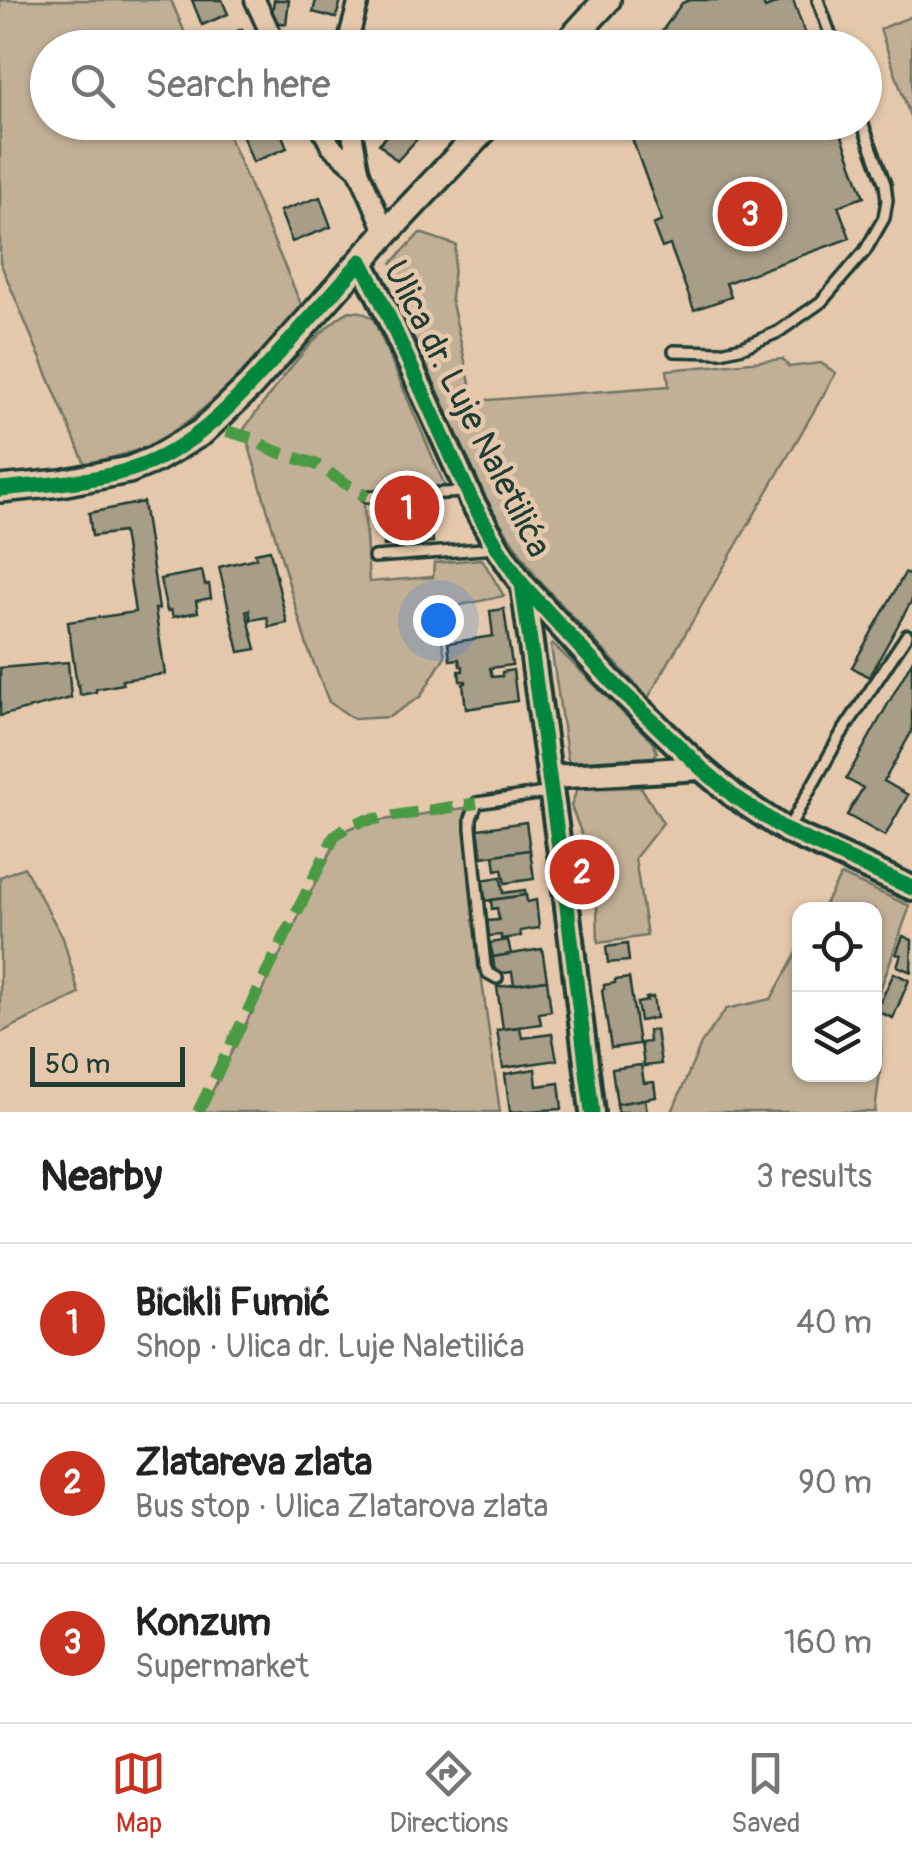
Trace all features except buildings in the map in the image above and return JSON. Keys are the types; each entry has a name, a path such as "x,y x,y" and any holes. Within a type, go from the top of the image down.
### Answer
{"main road":[{"path":"579,30 606,0"},
{"path":"361,261 473,140"},
{"name":"Ulica dr. Luje Naletilića","path":"0,489 129,470 176,449 230,406 361,261"}],"street":[{"path":"255,0 269,30"},
{"path":"351,30 359,0"},
{"path":"328,140 359,170"},
{"path":"353,140 359,170 386,233"},
{"name":"Ulica dr. Luje Naletilića","path":"361,261 467,492 522,584 612,682 701,768 758,814 912,888"},
{"path":"522,584 592,1112"},
{"path":"551,785 701,768"}],"lane":[{"path":"818,0 829,30"},
{"path":"674,351 721,352 743,347 778,332 822,302 866,251 884,218 885,184 869,140"},
{"path":"368,497 467,492"},
{"path":"374,557 498,548"},
{"path":"787,830 840,736 907,635"},
{"path":"496,978 485,966 472,813 476,803 551,785"}],"shaded area":[{"path":"0,0 171,0 184,30 30,30 30,140 230,140 303,309 189,420 145,447 85,464 0,262"},
{"path":"912,16 912,122 882,30"},
{"path":"420,233 456,245 451,299 474,401 669,386 667,370 783,359 789,367 821,363 836,373 648,698 537,578 473,475 394,296 400,293 392,263"},
{"path":"350,311 373,318 445,486 363,490 369,582 433,577 434,563 482,559 504,596 447,608 441,636 445,656 421,696 389,717 354,719 329,702 307,646 244,429 308,347"},
{"path":"553,644 653,742 657,752 653,759 568,761"},
{"path":"641,787 663,823 635,858 647,936 598,943 596,872 571,806 577,789"},
{"path":"465,808 481,974 500,1112 202,1112 339,835 363,823"},
{"path":"24,867 63,938 79,994 0,1033 0,877"},
{"path":"841,875 910,906 882,984 882,902 826,902"},
{"path":"792,962 792,1082 878,1082 875,1112 672,1112 701,1044 726,1009 771,999"}],"marked path":[{"path":"227,431 315,464 367,497"},
{"path":"198,1112 334,837 363,821 477,803"}],"cycle path":[{"path":"0,489 109,475 144,465 184,444 234,402 361,261 472,501 522,584 612,682 734,796 787,831 912,888"},
{"path":"522,584 592,1112"}],"place":[{"name":"Konzum","path":"750,214"},
{"name":"Bicikli Fumić","path":"407,508"},
{"name":"Zlatareva zlata","path":"582,872"}]}
